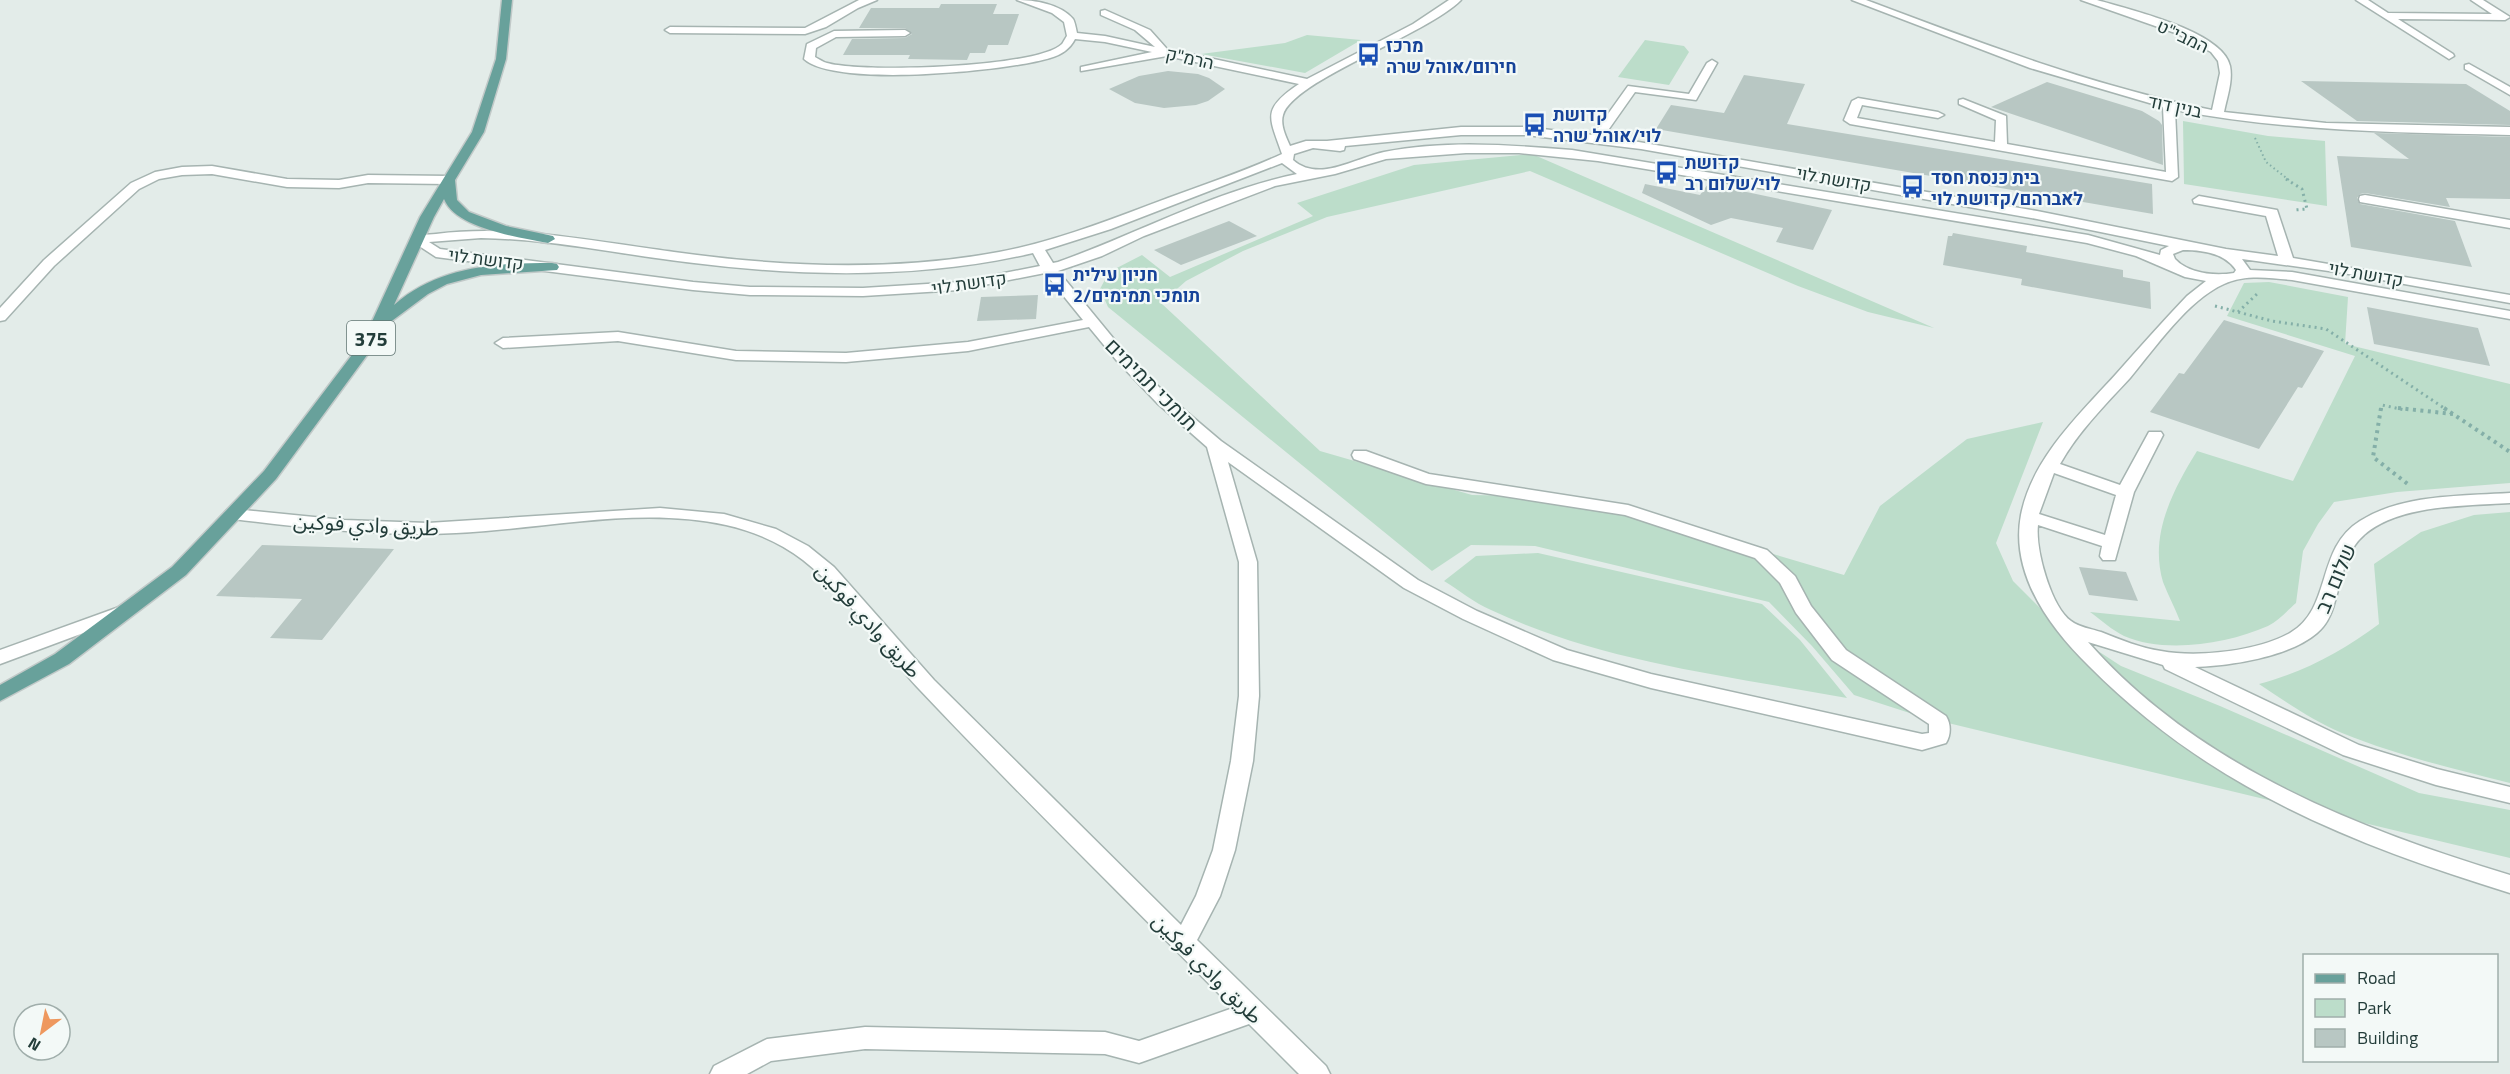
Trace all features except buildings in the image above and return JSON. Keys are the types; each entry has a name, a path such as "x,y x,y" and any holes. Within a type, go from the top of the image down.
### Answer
{"main road":[{"name":"375","path":"0,694 62,659 179,571 270,475 371,340 417,240 478,132 501,59 507,0"},
{"path":"449,180 451,201 464,215 502,229 548,239"},
{"path":"376,329 419,291 441,281 474,271 506,267 552,267"}],"street":[{"path":"670,30 805,31 819,28 845,10 864,1 872,0"},
{"path":"904,33 834,34 811,46 808,58 824,66 847,69 969,68 1022,61 1053,53 1065,47 1072,36 1069,21 1056,11 1022,0"},
{"path":"1318,173 1294,168 1280,136 1277,120 1281,105 1308,83 1417,26 1456,0"},
{"name":"בנין דוד","path":"1857,0 2057,74 2169,105 2217,115 2365,129 2510,131"},
{"name":"המבי\"ט","path":"2086,0 2168,27 2206,44 2217,52 2224,61 2225,73 2217,115"},
{"path":"2361,0 2449,56"},
{"path":"2476,0 2507,18"},
{"path":"1013,9 1038,14 1045,19 1064,17"},
{"path":"1085,69 1164,53 1158,41 1147,32 1105,14"},
{"path":"2386,16 2507,18"},
{"name":"הרמ\"ק","path":"1072,36 1105,39 1308,83"},
{"path":"1597,138 1632,88 1692,98 1712,63"},
{"path":"2469,67 2510,92"},
{"path":"1938,115 1858,101 1850,120 2172,177 2169,105"},
{"path":"1963,102 2002,118 2001,147"},
{"path":"1277,120 1295,133 1326,144 1346,148 1354,155 1355,162 1352,166"},
{"name":"קדושת לוי","path":"417,240 458,235 504,235 717,262 820,268 943,263 1037,248 1253,172 1298,147 1423,134 1493,130 1597,138 2037,215 2221,252 2343,269 2510,299"},
{"name":"קדושת לוי","path":"417,240 436,253 693,286 807,293 913,290 959,286 1049,269 1097,253 1139,233 1270,183 1318,173 1342,171 1364,160 1386,155 1499,148 1564,152 2088,238 2141,252 2201,276 2222,279 2259,273 2292,276 2510,315"},
{"path":"0,317 49,263 135,186 155,176 182,171 212,170 287,183 339,184 368,179 449,180"},
{"path":"2365,199 2510,224"},
{"path":"2199,200 2272,213 2287,262"},
{"path":"2187,304 2187,290 2177,267 2166,256 2167,251 2178,246 2191,246"},
{"name":"תומכי תמימים","path":"1037,248 1049,269 1092,322 1122,358 1163,400 1215,445 1411,584 1470,615 1560,655 1650,681 1922,741 1939,738 1939,721 1839,655 1803,609 1788,580 1761,554 1628,510 1426,479 1360,455"},
{"path":"2221,252 2240,264 2243,270 2240,275"},
{"path":"2222,279 2204,288 2187,304 2066,440 2050,466 2038,488 2030,516 2028,543 2037,580 2060,625 2130,697 2197,748 2244,777 2344,827 2455,869 2510,884"},
{"path":"503,343 607,337 635,338 704,352 757,357 840,358 919,354 973,348 1092,322"},
{"path":"2030,516 2111,549 2125,492 2155,435"},
{"path":"1184,943 1208,896 1224,850 1242,761 1249,696 1248,562 1215,445"},
{"path":"2050,466 2125,492"},
{"name":"שלום רב","path":"2060,625 2161,658 2195,661 2258,652 2293,641 2320,618 2334,571 2349,540 2367,525 2400,511 2434,504 2510,498"},
{"name":"طريق وادي فوکين","path":"233,514 397,530 458,528 644,514 685,515 723,519 768,533 809,555 832,576 922,680 1317,1074"},
{"path":"0,657 126,610"},
{"path":"2161,658 2351,750 2436,777 2510,795"},
{"path":"723,1074 767,1050 866,1038 1105,1043 1139,1052 1253,1012"}],"path":[{"path":"2253,120 2257,151 2262,160 2302,189 2307,209 2272,213"},
{"path":"2187,304 2326,329 2510,452"},
{"path":"2434,504 2373,457 2382,405 2412,411 2454,414"}],"green space":[{"path":"1307,35 1361,40 1305,73 1201,54 1285,43"},
{"path":"1645,40 1684,46 1689,52 1669,85 1618,77"},
{"path":"2183,121 2268,136 2325,141 2327,206 2184,184"},
{"path":"1532,154 1934,328 1868,312 1798,286 1530,171 1327,217 1243,251 1186,281 1161,303 1320,451 1472,495 1528,496 1628,511 1844,575 1880,506 1967,439 2043,422 1996,543 2013,581 2055,623 2121,666 2220,706 2419,793 2510,810 2510,858 1919,716 1854,695 1812,646 1769,602 1535,546 1471,545 1432,571 1108,307 1100,289 1109,272 1142,255 1170,277 1313,216 1297,203 1414,165"},
{"path":"2269,282 2348,297 2345,344 2510,384 2510,483 2397,492 2334,502 2303,551 2296,603 2272,624 2234,638 2196,644 2158,645 2124,636 2090,612 2180,621 2163,582 2159,564 2159,547 2161,530 2172,497 2197,451 2293,481 2355,356 2227,316 2244,283"},
{"path":"2510,512 2510,783 2446,767 2362,741 2310,717 2259,684 2291,674 2322,660 2379,624 2374,564 2421,532 2474,515"},
{"path":"1538,553 1762,604 1800,640 1847,698 1665,665 1576,643 1533,628 1485,607 1444,581 1476,556"}],"place":[{"name":"מרכז חירום/אוהל שרה","path":"1368,55"},
{"name":"קדושת לוי/אוהל שרה","path":"1535,124"},
{"name":"קדושת לוי/שלום רב","path":"1667,172"},
{"name":"בית כנסת חסד לאברהם/קדושת לוי","path":"1913,187"},
{"name":"חניון עילית 2/תומכי תמימים","path":"1055,284"}]}
